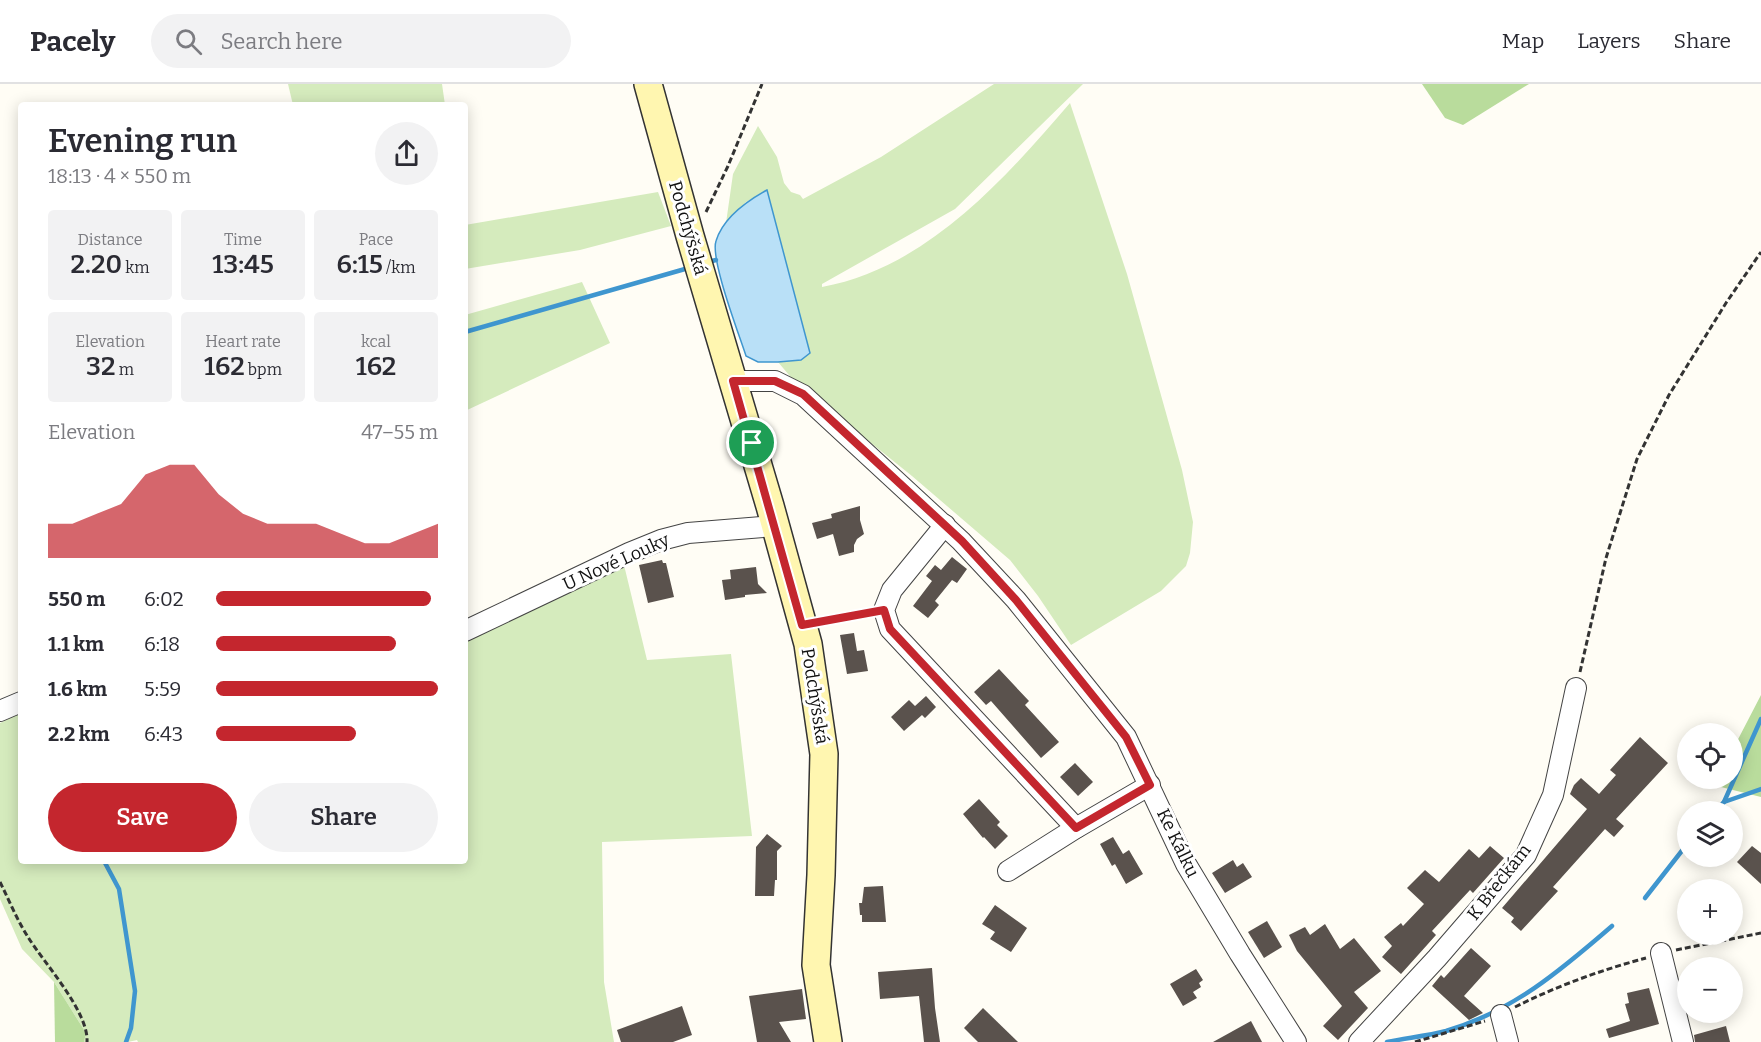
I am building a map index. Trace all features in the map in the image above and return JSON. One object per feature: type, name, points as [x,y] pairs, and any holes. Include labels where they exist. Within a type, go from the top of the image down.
[{"type":"street","name":"Podchýšská","points":[[648,84],[808,644],[824,754],[816,965],[828,1042]]},
{"type":"street","name":"Ke Kálku","points":[[733,381],[775,381],[803,394],[945,525],[1016,600],[1126,737],[1186,864],[1296,1042]]},
{"type":"street","name":"U Nové Louky","points":[[468,630],[661,540],[688,533],[775,525]]},
{"type":"street","points":[[945,525],[892,590],[884,610],[890,629],[1076,828]]},
{"type":"street","name":"K Břečkám","points":[[1359,1042],[1437,958],[1526,855],[1553,795],[1576,688]]},
{"type":"street","points":[[0,711],[18,703]]},
{"type":"street","points":[[1008,871],[1150,785]]},
{"type":"street","points":[[1661,953],[1683,1042]]},
{"type":"street","points":[[1501,1015],[1508,1042]]},
{"type":"path","points":[[690,236],[709,208],[762,84]]},
{"type":"path","points":[[1576,688],[1606,558],[1637,459],[1669,395],[1726,303],[1761,252]]},
{"type":"path","points":[[802,625],[884,610]]},
{"type":"path","points":[[0,882],[26,934],[78,1008],[88,1035],[87,1042]]},
{"type":"path","points":[[1415,1042],[1501,1015],[1542,994],[1618,965],[1661,953],[1761,933]]},
{"type":"green space","points":[[288,84],[442,84],[445,102],[292,102]]},
{"type":"green space","points":[[994,84],[1083,84],[955,209],[822,284],[822,287],[860,277],[895,261],[929,241],[990,190],[1070,103],[1127,274],[1182,470],[1193,522],[1190,553],[1186,566],[1161,591],[1071,645],[1010,560],[912,476],[794,381],[778,362],[801,360],[810,353],[767,190],[746,202],[726,223],[733,174],[758,126],[777,157],[784,183],[791,192],[800,195],[803,199],[881,157]]},
{"type":"green space","points":[[1422,84],[1529,84],[1463,125],[1445,118]]},
{"type":"green space","points":[[658,192],[671,226],[580,250],[468,269],[468,224]]},
{"type":"green space","points":[[582,282],[610,343],[468,410],[468,314]]},
{"type":"green space","points":[[624,565],[647,660],[731,654],[752,836],[602,842],[604,982],[614,1042],[138,1042],[137,1040],[84,1042],[86,1033],[54,982],[22,949],[0,899],[0,723],[18,714],[18,864],[468,864],[468,639]]},
{"type":"green space","points":[[1761,695],[1761,797],[1729,789],[1743,789],[1743,730]]},
{"type":"green space","points":[[54,982],[86,1033],[84,1042],[55,1042]]},
{"type":"water","points":[[767,190],[810,353],[801,360],[758,362],[746,356],[717,263],[716,241],[724,225],[744,205]]},
{"type":"building","points":[[860,506],[860,520],[864,534],[857,539],[854,552],[839,556],[833,534],[817,539],[812,523],[832,518],[831,514]]},
{"type":"building","points":[[952,557],[967,569],[957,583],[952,580],[935,601],[939,605],[928,618],[913,606],[932,581],[926,576],[935,565],[941,570]]},
{"type":"building","points":[[662,560],[666,563],[674,597],[648,603],[639,565]]},
{"type":"building","points":[[756,567],[758,584],[767,593],[725,600],[722,580],[731,579],[730,570]]},
{"type":"building","points":[[854,633],[857,651],[864,650],[868,671],[847,674],[840,635]]},
{"type":"building","points":[[999,669],[1029,701],[1025,705],[1059,742],[1041,758],[991,701],[986,705],[974,692]]},
{"type":"building","points":[[926,696],[936,707],[925,718],[922,715],[904,731],[891,717],[909,700],[915,706]]},
{"type":"building","points":[[1640,737],[1668,763],[1616,819],[1624,826],[1614,837],[1605,829],[1553,887],[1558,891],[1521,931],[1511,922],[1514,918],[1502,908],[1587,809],[1570,794],[1574,785],[1581,778],[1599,794],[1616,775],[1610,770]]},
{"type":"building","points":[[1075,763],[1093,782],[1078,796],[1060,777]]},
{"type":"building","points":[[979,799],[1000,822],[997,825],[1008,836],[995,849],[963,814]]},
{"type":"building","points":[[767,834],[782,846],[777,851],[777,880],[775,880],[774,896],[755,896],[756,847]]},
{"type":"building","points":[[1113,837],[1123,854],[1129,850],[1143,874],[1126,884],[1115,864],[1112,866],[1100,844]]},
{"type":"building","points":[[1490,846],[1504,858],[1473,893],[1470,890],[1432,931],[1436,935],[1401,974],[1382,957],[1392,946],[1384,937],[1401,923],[1403,926],[1424,904],[1407,888],[1425,870],[1439,882],[1469,849],[1479,858]]},
{"type":"building","points":[[1752,846],[1761,853],[1761,884],[1742,867],[1743,856]]},
{"type":"building","points":[[1233,860],[1237,867],[1243,863],[1252,877],[1225,893],[1212,873]]},
{"type":"building","points":[[883,886],[886,922],[862,922],[859,903],[862,903],[864,887]]},
{"type":"building","points":[[995,905],[1027,928],[1011,952],[990,939],[995,932],[982,924]]},
{"type":"building","points":[[1267,921],[1282,947],[1264,958],[1248,932]]},
{"type":"building","points":[[1325,924],[1340,949],[1354,938],[1381,971],[1354,992],[1368,1008],[1338,1040],[1323,1026],[1342,1006],[1297,951],[1289,935],[1305,927],[1310,935]]},
{"type":"building","points":[[1471,948],[1491,966],[1464,996],[1483,1013],[1469,1020],[1432,986],[1441,975],[1444,978]]},
{"type":"building","points":[[932,968],[940,1042],[924,1042],[919,996],[880,999],[878,972]]},
{"type":"building","points":[[1196,969],[1203,980],[1199,983],[1201,987],[1193,992],[1197,998],[1183,1006],[1170,984]]},
{"type":"building","points":[[1649,988],[1659,1024],[1609,1038],[1606,1029],[1630,1021],[1625,1004],[1629,1003],[1627,993]]},
{"type":"building","points":[[802,989],[806,1019],[779,1022],[791,1042],[757,1042],[749,996]]},
{"type":"building","points":[[682,1006],[692,1035],[673,1042],[621,1042],[617,1030]]},
{"type":"building","points":[[983,1008],[1018,1042],[978,1042],[964,1028]]},
{"type":"building","points":[[1251,1021],[1262,1042],[1213,1042]]},
{"type":"building","points":[[1726,1026],[1730,1042],[1695,1042],[1694,1035]]},
{"type":"waterway","points":[[712,261],[716,260]]},
{"type":"waterway","points":[[468,331],[685,269]]},
{"type":"waterway","points":[[1724,801],[1761,719]]},
{"type":"waterway","points":[[1727,801],[1761,789]]},
{"type":"waterway","points":[[1645,898],[1677,857]]},
{"type":"waterway","points":[[106,864],[119,889],[135,991],[131,1028],[126,1042]]},
{"type":"waterway","points":[[1387,1042],[1446,1031],[1493,1012],[1535,988],[1574,959],[1612,926]]},
{"type":"route","points":[[733,381],[775,381],[803,394],[962,541],[1016,600],[1126,737],[1150,785],[1076,828],[890,629],[884,610],[802,625],[752,443],[733,381]]}]
